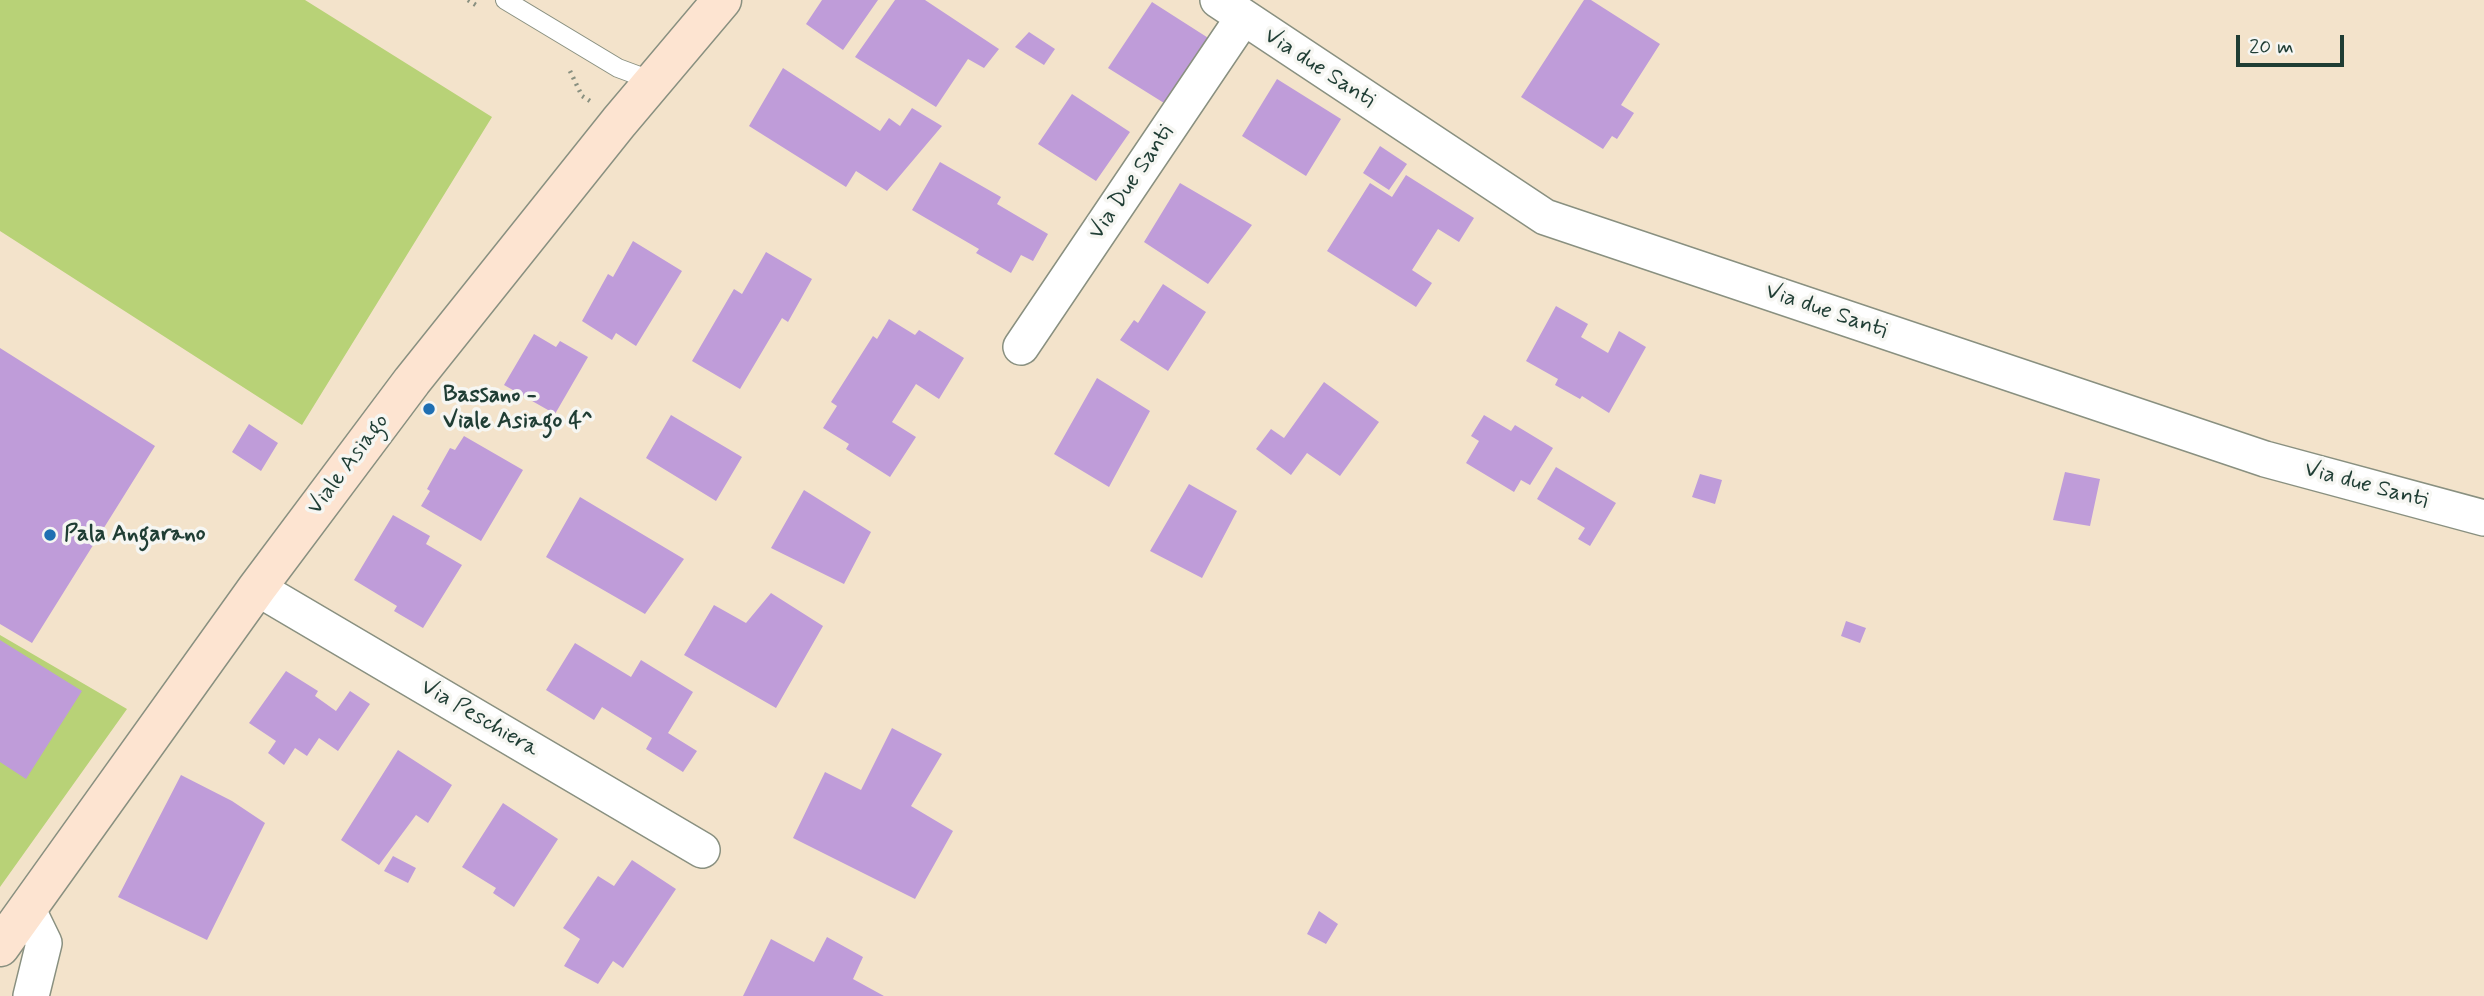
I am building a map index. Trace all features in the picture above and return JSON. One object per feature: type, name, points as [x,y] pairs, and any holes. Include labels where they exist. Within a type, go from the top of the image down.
[{"type":"main road","name":"Viale Asiago","points":[[0,947],[257,588],[412,381],[653,81],[722,0]]},
{"type":"street","name":"Via Due Santi","points":[[1021,347],[1231,9]]},
{"type":"street","name":"Via due Santi","points":[[1231,9],[1545,217],[2265,459],[2484,518]]},
{"type":"street","name":"Via Peschiera","points":[[257,588],[702,850]]},
{"type":"street","points":[[27,908],[44,943],[31,996]]},
{"type":"lane","points":[[505,0],[618,68],[653,81]]},
{"type":"green space","points":[[0,0],[305,0],[492,117],[302,425],[0,231]]},
{"type":"green space","points":[[0,635],[127,709],[0,887]]},
{"type":"building","points":[[822,0],[878,0],[843,50],[806,24]]},
{"type":"building","points":[[895,0],[925,0],[999,49],[984,68],[968,59],[936,107],[855,57]]},
{"type":"building","points":[[1584,0],[1591,0],[1660,44],[1621,105],[1634,113],[1617,139],[1612,136],[1603,149],[1521,97]]},
{"type":"building","points":[[1152,2],[1213,41],[1172,108],[1108,68]]},
{"type":"building","points":[[1029,32],[1055,49],[1044,65],[1015,47]]},
{"type":"building","points":[[783,68],[880,131],[889,118],[900,126],[912,108],[942,126],[887,191],[856,171],[846,187],[749,126]]},
{"type":"building","points":[[1277,79],[1341,119],[1306,176],[1242,136]]},
{"type":"building","points":[[1072,94],[1130,132],[1096,181],[1038,144]]},
{"type":"building","points":[[1380,146],[1407,164],[1389,190],[1363,173]]},
{"type":"building","points":[[940,162],[1001,197],[997,204],[1048,234],[1033,261],[1021,255],[1011,273],[976,253],[979,249],[912,210]]},
{"type":"building","points":[[1406,175],[1474,218],[1459,242],[1438,229],[1412,270],[1432,283],[1416,307],[1327,251],[1370,183],[1392,197]]},
{"type":"building","points":[[1180,183],[1252,225],[1208,284],[1144,242]]},
{"type":"building","points":[[633,241],[682,271],[636,346],[616,333],[612,340],[582,321],[608,274],[613,277]]},
{"type":"building","points":[[766,252],[812,279],[788,322],[782,318],[740,389],[692,361],[734,289],[742,294]]},
{"type":"building","points":[[1163,284],[1206,312],[1168,371],[1120,340],[1134,320],[1138,323]]},
{"type":"building","points":[[1556,306],[1588,324],[1581,337],[1608,353],[1619,331],[1646,347],[1609,413],[1582,396],[1580,399],[1555,385],[1558,379],[1526,361]]},
{"type":"building","points":[[889,319],[915,335],[919,330],[964,358],[939,399],[916,384],[892,422],[916,437],[890,477],[846,449],[849,444],[823,428],[837,406],[831,402],[873,336],[877,339]]},
{"type":"building","points":[[534,334],[556,347],[560,341],[588,357],[555,414],[504,385]]},
{"type":"building","name":"Pala Angarano","points":[[0,348],[155,446],[32,643],[0,624]]},
{"type":"building","points":[[1097,378],[1150,411],[1109,487],[1054,454]]},
{"type":"building","points":[[1324,382],[1379,422],[1340,476],[1307,453],[1291,475],[1256,449],[1271,429],[1284,438]]},
{"type":"building","points":[[671,415],[742,457],[716,501],[646,458]]},
{"type":"building","points":[[1484,415],[1511,431],[1515,425],[1553,448],[1530,485],[1521,480],[1514,492],[1466,463],[1479,441],[1471,436]]},
{"type":"building","points":[[249,424],[278,443],[261,471],[232,452]]},
{"type":"building","points":[[464,436],[523,470],[481,541],[421,506],[430,491],[427,489],[450,448],[455,450]]},
{"type":"building","points":[[1556,467],[1616,503],[1590,546],[1578,539],[1585,528],[1537,499]]},
{"type":"building","points":[[2065,472],[2100,479],[2090,526],[2053,520]]},
{"type":"building","points":[[1700,474],[1722,480],[1715,504],[1692,497]]},
{"type":"building","points":[[1189,484],[1237,511],[1202,578],[1150,551]]},
{"type":"building","points":[[804,490],[871,532],[844,584],[771,548]]},
{"type":"building","points":[[580,497],[684,559],[645,614],[546,557]]},
{"type":"building","points":[[393,515],[430,536],[426,544],[462,565],[423,628],[394,611],[397,606],[354,580]]},
{"type":"building","points":[[771,593],[823,626],[776,708],[684,655],[714,605],[746,623]]},
{"type":"building","points":[[1846,621],[1866,628],[1860,643],[1841,636]]},
{"type":"building","points":[[0,640],[82,691],[26,779],[0,762]]},
{"type":"building","points":[[575,643],[631,677],[641,660],[693,692],[668,733],[697,751],[683,772],[646,749],[652,738],[602,707],[594,720],[546,690]]},
{"type":"building","points":[[286,671],[318,691],[315,696],[336,711],[350,691],[370,704],[338,751],[319,738],[307,756],[295,748],[284,765],[268,753],[276,741],[249,723]]},
{"type":"building","points":[[892,728],[942,754],[911,806],[953,831],[915,899],[793,838],[825,772],[861,790]]},
{"type":"building","points":[[398,750],[452,785],[428,823],[416,815],[379,865],[341,840]]},
{"type":"building","points":[[181,775],[232,801],[265,823],[207,940],[118,897]]},
{"type":"building","points":[[503,803],[558,839],[514,907],[493,893],[496,888],[462,867]]},
{"type":"building","points":[[393,856],[416,868],[408,883],[384,871]]},
{"type":"building","points":[[632,860],[676,889],[623,968],[613,961],[598,984],[564,966],[580,939],[563,928],[598,876],[614,886]]},
{"type":"building","points":[[1319,911],[1338,924],[1326,944],[1307,934]]},
{"type":"building","points":[[827,937],[863,957],[853,979],[884,996],[743,996],[771,939],[814,962]]},
{"type":"place","name":"Bassano - Viale Asiago 4^","points":[[429,409]]},
{"type":"place","name":"Pala Angarano","points":[[50,535]]}]
